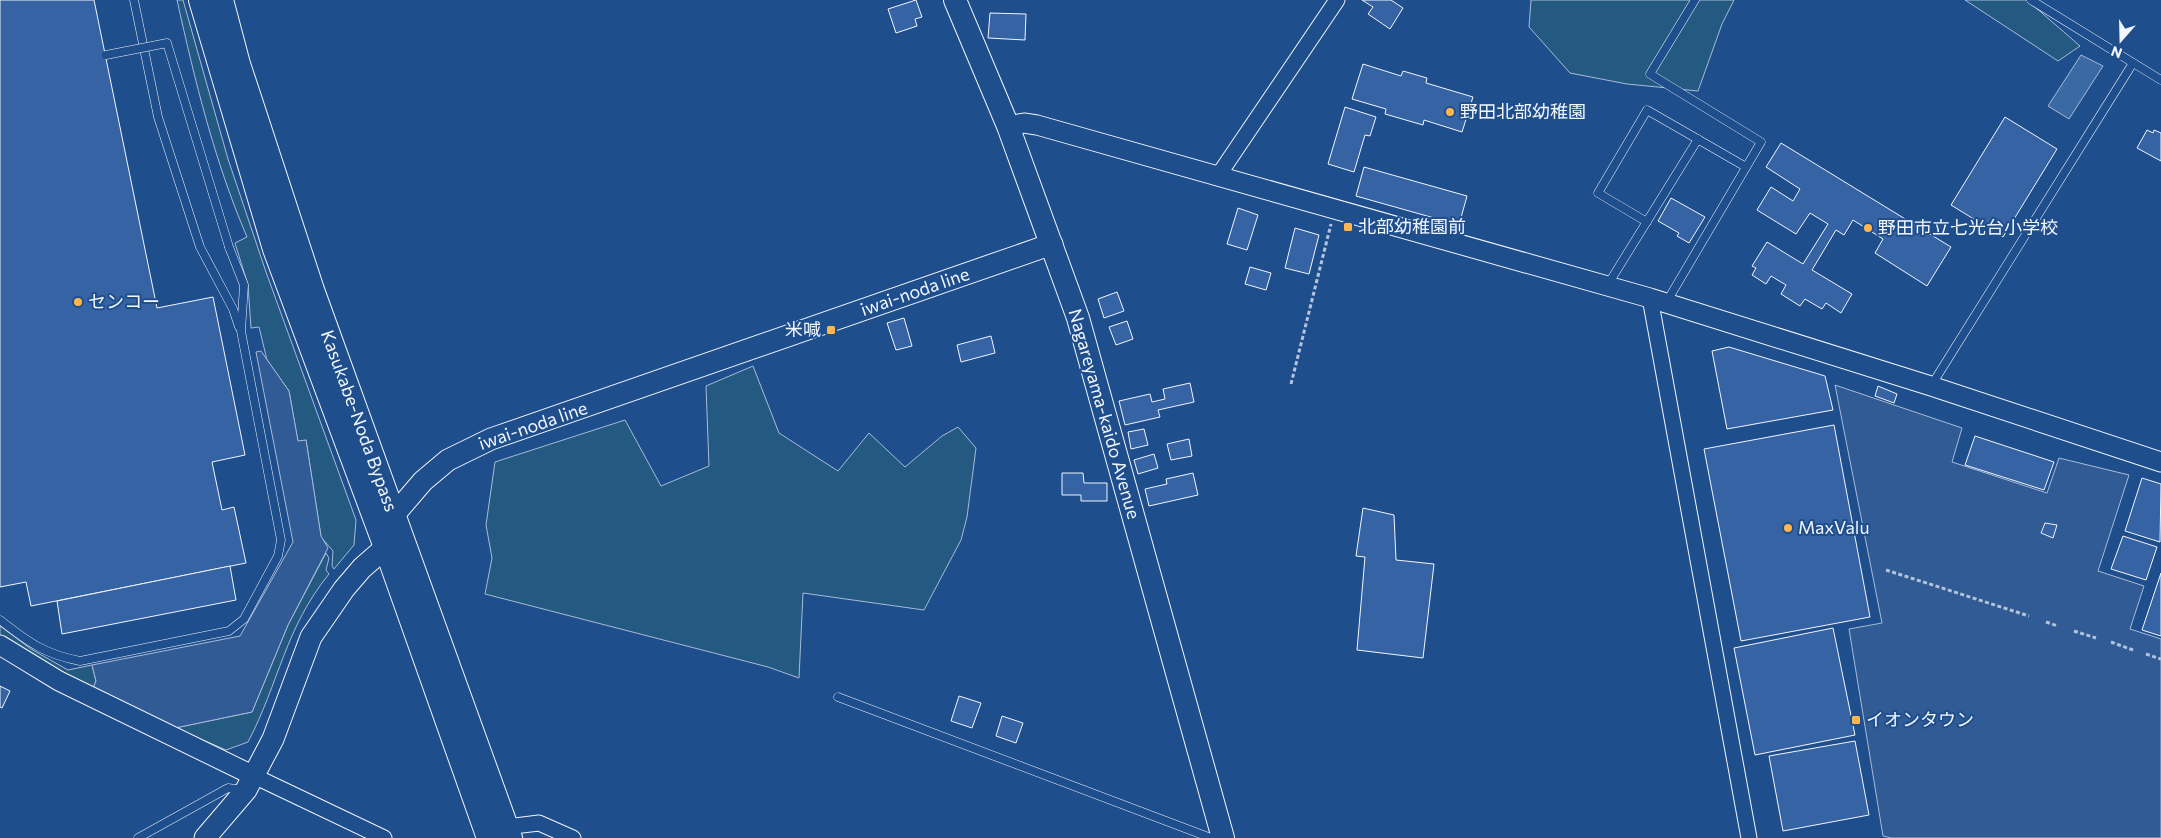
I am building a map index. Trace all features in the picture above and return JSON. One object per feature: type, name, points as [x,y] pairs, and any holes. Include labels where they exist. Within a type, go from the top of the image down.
[{"type":"highway","name":"Kasukabe-Noda Bypass","points":[[201,0],[275,249],[386,547],[502,834]]},
{"type":"highway","name":"Kasukabe-Noda Bypass","points":[[221,0],[238,64],[312,290],[393,516],[502,834]]},
{"type":"main road","name":"Nagareyama-kaido Avenue","points":[[955,0],[1008,126],[1078,318],[1223,838]]},
{"type":"main road","name":"iwai-noda line","points":[[386,547],[393,516],[423,482],[448,460],[491,439],[1052,244]]},
{"type":"main road","points":[[205,838],[250,783],[273,739],[311,637],[327,611],[362,568],[386,547]]},
{"type":"street","points":[[1218,176],[1337,0]]},
{"type":"street","points":[[1008,126],[1024,123],[1037,125],[1607,286],[1931,386],[2161,462]]},
{"type":"street","points":[[1658,301],[1749,838]]},
{"type":"street","points":[[0,645],[59,681],[250,783],[384,838]]},
{"type":"street","points":[[502,834],[539,823],[573,838]]},
{"type":"lane","points":[[0,620],[26,641],[55,656],[80,661],[229,631],[244,619],[278,556],[282,540],[241,331],[233,309],[200,247],[161,126],[134,0]]},
{"type":"lane","points":[[1658,301],[1761,142],[1650,74],[1695,0]]},
{"type":"lane","points":[[2031,0],[2161,80]]},
{"type":"lane","points":[[106,55],[166,43],[229,247],[244,285],[241,331]]},
{"type":"lane","points":[[1931,386],[2133,63]]},
{"type":"lane","points":[[1647,222],[1598,193],[1647,110],[1746,167]]},
{"type":"lane","points":[[1607,286],[1698,139]]},
{"type":"lane","points":[[838,697],[1212,838]]},
{"type":"lane","points":[[138,838],[228,788],[250,783]]},
{"type":"path","points":[[1291,384],[1335,209]]},
{"type":"path","points":[[1886,570],[2029,616]]},
{"type":"path","points":[[2046,622],[2058,626]]},
{"type":"path","points":[[2074,630],[2096,638]]},
{"type":"path","points":[[2111,642],[2133,650]]},
{"type":"path","points":[[2146,654],[2161,659]]},
{"type":"shaded area","points":[[177,0],[183,0],[228,159],[266,272],[356,520],[354,545],[334,569],[332,566],[333,551],[321,537],[306,440],[298,442],[289,391],[267,360],[259,327],[251,328],[248,285],[235,243],[247,237],[215,150],[198,90]]},
{"type":"shaded area","points":[[1531,0],[1734,0],[1722,24],[1698,91],[1627,84],[1570,73],[1529,27]]},
{"type":"shaded area","points":[[1965,0],[2027,0],[2080,46],[2058,61]]},
{"type":"shaded area","points":[[2081,55],[2103,66],[2069,119],[2048,106]]},
{"type":"shaded area","points":[[261,351],[289,391],[298,441],[306,440],[321,536],[328,548],[288,625],[252,712],[175,728],[93,688],[96,681],[92,665],[240,636],[293,542],[256,352]]},
{"type":"shaded area","points":[[753,366],[779,433],[838,471],[869,433],[905,467],[942,436],[958,427],[976,448],[967,517],[961,540],[924,610],[803,593],[799,678],[768,667],[485,594],[492,558],[486,525],[495,462],[625,420],[661,486],[709,466],[706,386]]},
{"type":"shaded area","points":[[1835,385],[1962,428],[1952,462],[2047,493],[2059,458],[2129,475],[2098,571],[2144,586],[2130,629],[2161,639],[2161,838],[1891,838],[1883,836],[1849,629],[1882,623]]},
{"type":"shaded area","points":[[326,553],[329,558],[326,570],[329,574],[314,594],[292,635],[259,720],[248,742],[226,750],[175,728],[252,712],[288,625]]},
{"type":"shaded area","points":[[0,626],[31,649],[68,670],[92,665],[96,681],[93,688],[23,651],[0,635]]},
{"type":"building","name":"センコー","points":[[0,0],[94,0],[157,308],[213,297],[245,455],[212,462],[222,510],[234,507],[246,563],[31,606],[26,582],[0,587]]},
{"type":"building","points":[[916,0],[922,17],[915,19],[917,26],[896,33],[888,9]]},
{"type":"building","points":[[1362,0],[1391,0],[1403,8],[1390,29],[1368,14],[1373,7]]},
{"type":"building","points":[[990,13],[1026,14],[1025,40],[988,38]]},
{"type":"building","points":[[1363,64],[1401,76],[1403,71],[1427,78],[1426,83],[1473,97],[1462,132],[1424,120],[1423,125],[1385,114],[1386,109],[1352,99]]},
{"type":"building","points":[[1345,107],[1376,117],[1370,136],[1365,135],[1354,172],[1328,164]]},
{"type":"building","points":[[2005,117],[2057,149],[2003,237],[1951,205]]},
{"type":"building","points":[[2147,130],[2153,133],[2154,130],[2161,133],[2161,161],[2137,148]]},
{"type":"building","points":[[1781,143],[1951,247],[1927,286],[1875,253],[1883,239],[1853,220],[1844,235],[1836,230],[1812,270],[1852,294],[1841,313],[1826,303],[1822,309],[1805,299],[1800,306],[1781,294],[1786,285],[1771,276],[1766,284],[1752,275],[1756,268],[1752,266],[1767,242],[1803,264],[1828,224],[1810,213],[1796,234],[1757,210],[1771,187],[1793,201],[1800,189],[1766,167]]},
{"type":"building","points":[[1364,167],[1467,196],[1459,225],[1356,196]]},
{"type":"building","points":[[1671,198],[1705,217],[1689,243],[1677,236],[1679,233],[1658,221]]},
{"type":"building","points":[[1238,208],[1258,215],[1247,250],[1227,244]]},
{"type":"building","points":[[1295,228],[1319,235],[1309,274],[1285,268]]},
{"type":"building","points":[[1250,267],[1271,273],[1266,290],[1245,284]]},
{"type":"building","points":[[1117,292],[1124,311],[1104,318],[1098,299]]},
{"type":"building","points":[[904,318],[912,346],[896,350],[887,323]]},
{"type":"building","points":[[1127,321],[1133,339],[1116,345],[1109,327]]},
{"type":"building","points":[[991,336],[995,353],[961,362],[957,345]]},
{"type":"building","points":[[1729,347],[1825,376],[1833,410],[1727,429],[1712,351]]},
{"type":"building","points":[[1190,383],[1194,402],[1158,410],[1160,417],[1125,425],[1119,401],[1150,394],[1152,402],[1165,399],[1163,389]]},
{"type":"building","points":[[1878,386],[1897,394],[1894,403],[1875,396]]},
{"type":"building","points":[[1834,425],[1870,617],[1741,641],[1704,449]]},
{"type":"building","points":[[1144,429],[1148,445],[1131,449],[1128,432]]},
{"type":"building","points":[[1975,436],[2054,462],[2044,490],[1965,465]]},
{"type":"building","points":[[1189,439],[1192,456],[1171,460],[1167,444]]},
{"type":"building","points":[[1154,454],[1158,468],[1138,474],[1134,460]]},
{"type":"building","points":[[1062,473],[1083,473],[1084,483],[1107,483],[1107,501],[1081,501],[1081,495],[1062,495]]},
{"type":"building","points":[[1193,473],[1198,495],[1149,506],[1145,489],[1167,484],[1166,479]]},
{"type":"building","points":[[2142,478],[2161,484],[2160,542],[2125,531]]},
{"type":"building","points":[[1363,508],[1394,515],[1396,560],[1434,564],[1423,658],[1357,650],[1365,557],[1356,556]]},
{"type":"building","points":[[2045,523],[2057,525],[2053,538],[2041,533]]},
{"type":"building","points":[[2123,536],[2157,547],[2146,580],[2111,569]]},
{"type":"building","points":[[230,566],[236,600],[62,634],[57,601]]},
{"type":"building","points":[[2161,573],[2161,636],[2142,630]]},
{"type":"building","points":[[1833,628],[1855,735],[1755,755],[1734,648]]},
{"type":"building","points":[[0,686],[10,691],[2,708],[0,707]]},
{"type":"building","points":[[959,696],[981,703],[972,728],[951,721]]},
{"type":"building","points":[[1002,716],[1023,723],[1016,743],[996,736]]},
{"type":"building","points":[[1855,741],[1869,815],[1783,831],[1769,756]]},
{"type":"place","name":"野田北部幼稚園","points":[[1450,112]]},
{"type":"place","name":"北部幼稚園前","points":[[1348,227]]},
{"type":"place","name":"野田市立七光台小学校","points":[[1868,228]]},
{"type":"place","name":"センコー","points":[[78,302]]},
{"type":"place","name":"米喊","points":[[831,330]]},
{"type":"place","name":"MaxValu","points":[[1788,528]]},
{"type":"place","name":"イオンタウン","points":[[1856,720]]}]
